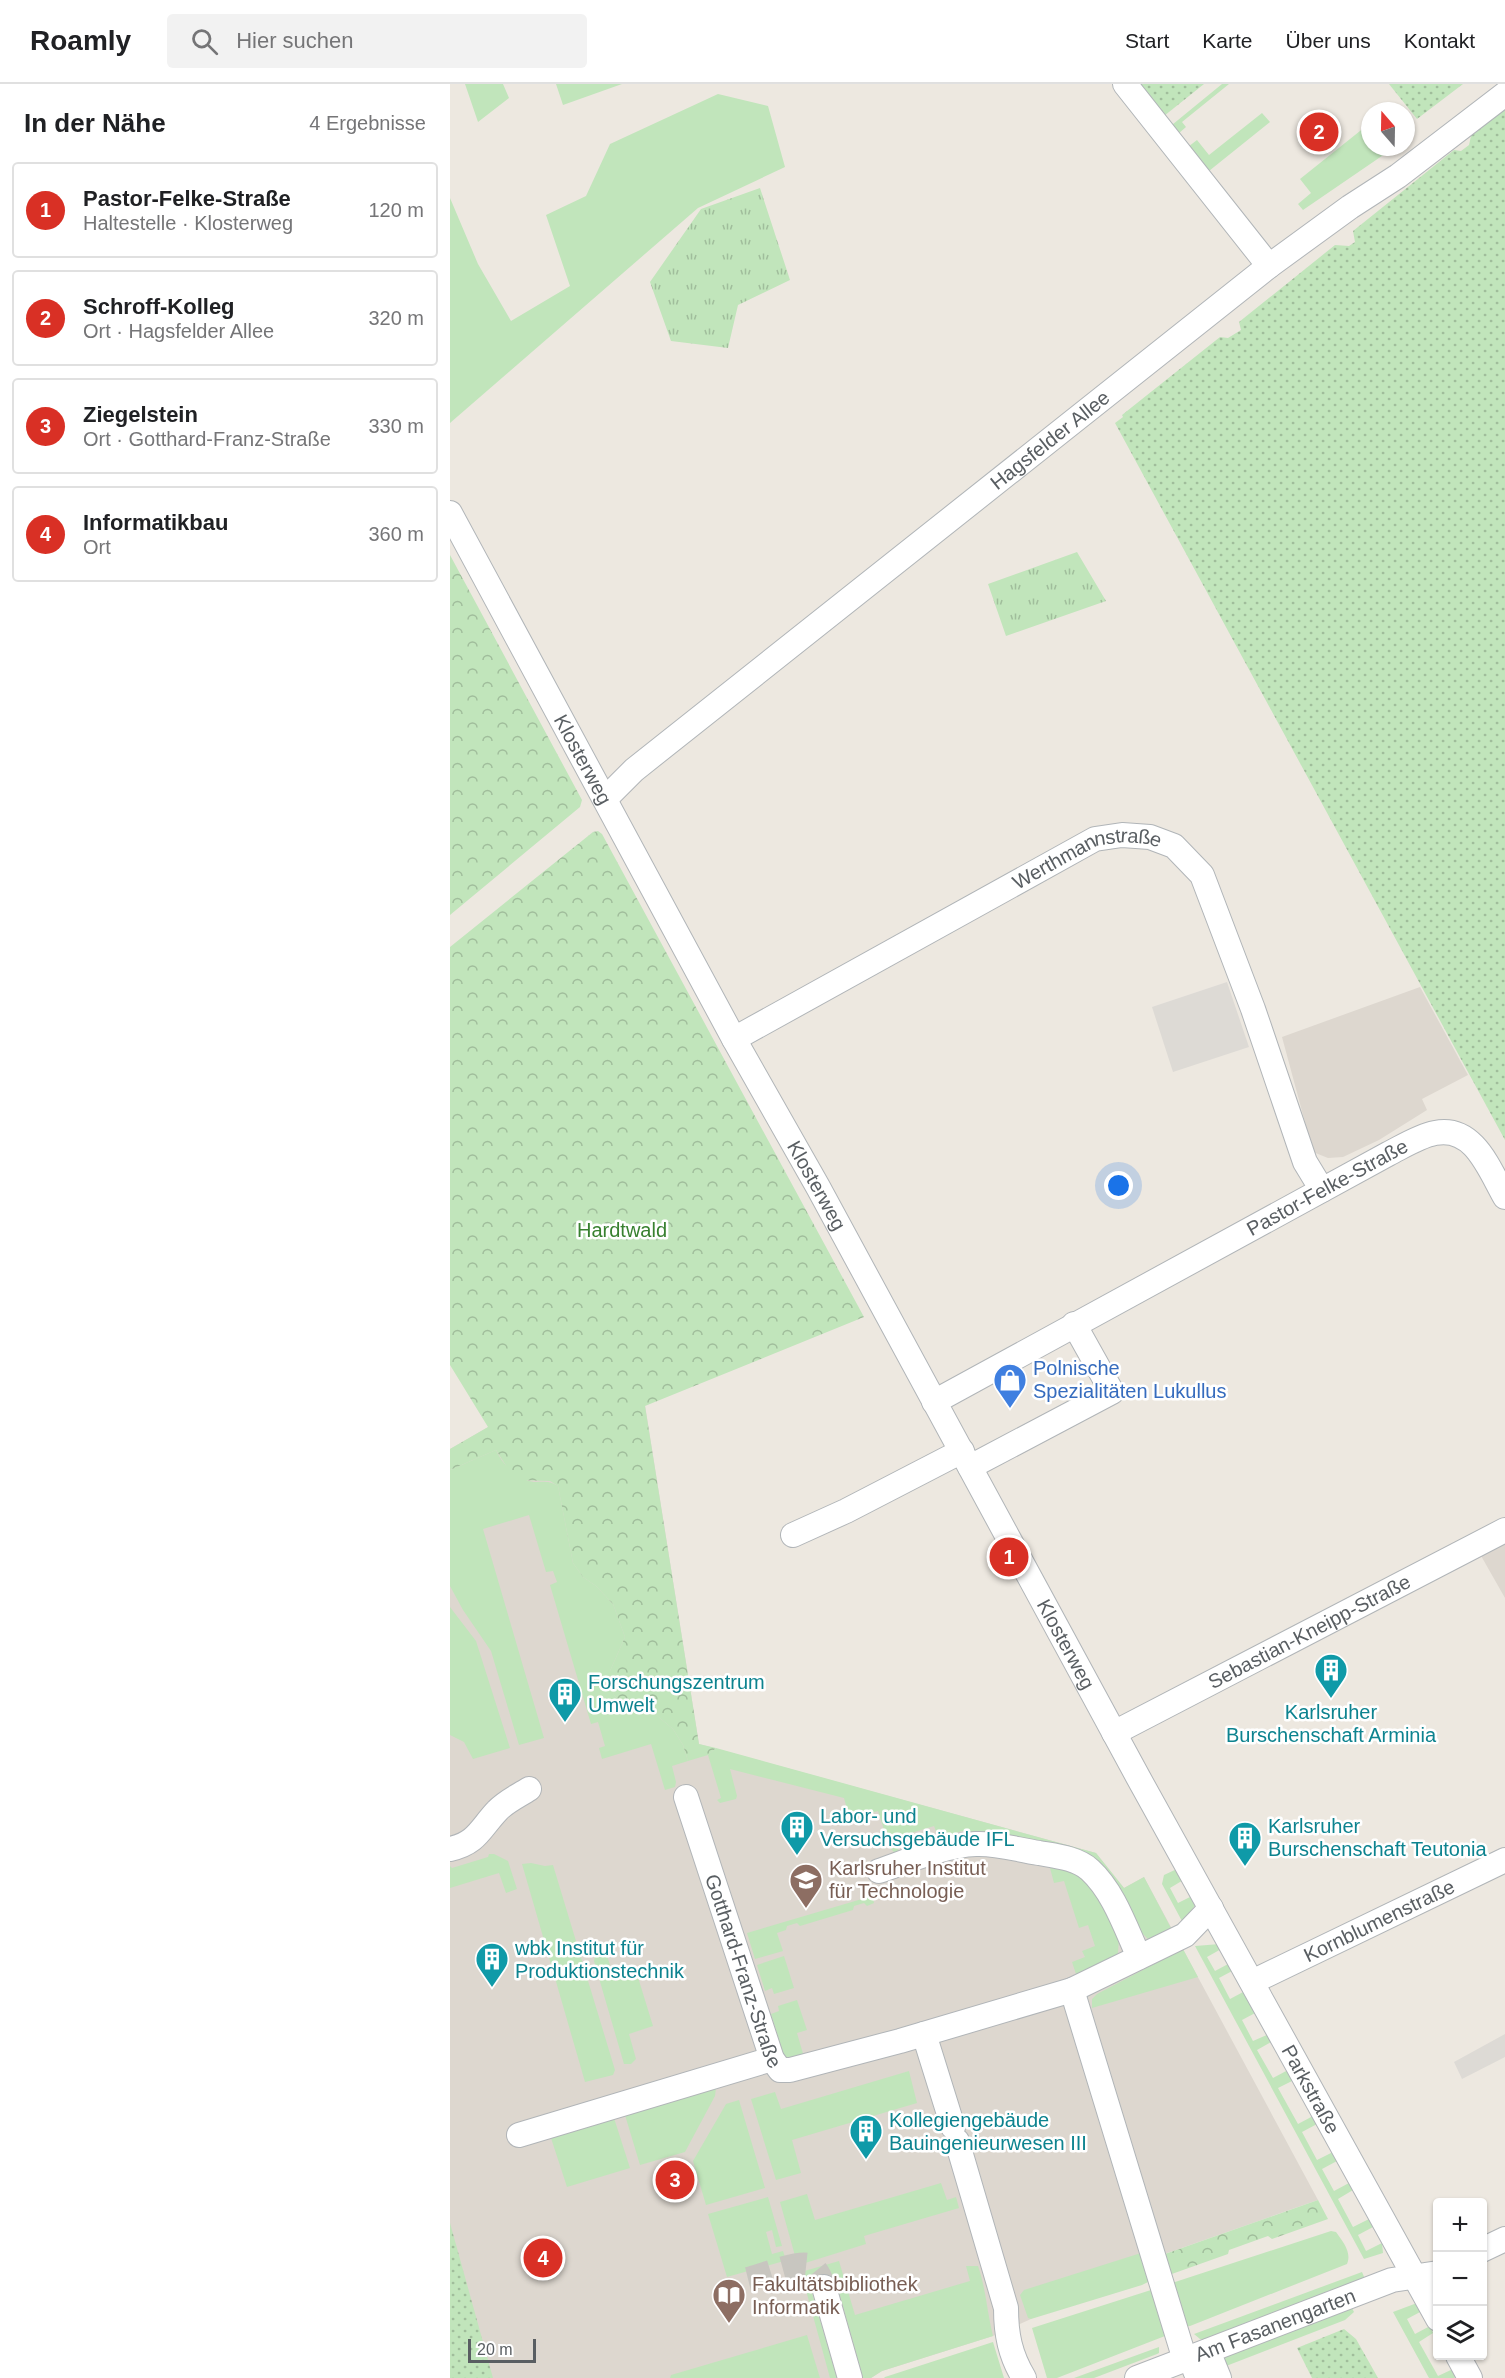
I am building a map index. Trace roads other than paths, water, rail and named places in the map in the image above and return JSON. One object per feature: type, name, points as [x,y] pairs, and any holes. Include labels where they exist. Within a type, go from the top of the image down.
[{"type":"street","points":[[1125,84],[1269,266]]},
{"type":"street","name":"Hagsfelder Allee","points":[[605,800],[634,770],[1269,266],[1350,207],[1398,176],[1505,94]]},
{"type":"street","name":"Klosterweg","points":[[450,513],[734,1039],[818,1187],[1184,1860]]},
{"type":"street","name":"Werthmannstraße","points":[[734,1039],[1095,839],[1122,835],[1150,837],[1174,846],[1202,875],[1253,1009],[1305,1162],[1322,1190]]},
{"type":"street","name":"Pastor-Felke-Straße","points":[[934,1402],[1388,1154],[1434,1133],[1454,1133],[1473,1142],[1505,1197]]},
{"type":"street","points":[[793,1535],[1112,1392],[1074,1324]]},
{"type":"street","name":"Sebastian-Kneipp-Straße","points":[[1114,1733],[1505,1530]]},
{"type":"street","points":[[450,1849],[465,1846],[478,1835],[498,1809],[529,1789]]},
{"type":"street","name":"Gotthard-Franz-Straße","points":[[686,1797],[772,2059],[780,2070],[789,2070],[924,2034],[1072,1990],[1185,1935],[1211,1908]]},
{"type":"street","points":[[879,1871],[957,1846],[976,1844],[999,1846],[1075,1861],[1088,1868],[1099,1880],[1139,1957]]},
{"type":"street","name":"Parkstraße","points":[[1184,1860],[1252,1982],[1426,2274],[1434,2306]]},
{"type":"street","name":"Kornblumenstraße","points":[[1252,1982],[1505,1860]]},
{"type":"street","name":"Gotthard-Franz-Straße","points":[[1185,1935],[1225,1934]]},
{"type":"street","points":[[1072,1990],[1195,2362],[1219,2378]]},
{"type":"street","points":[[924,2034],[1006,2308],[1006,2334],[1015,2364],[1024,2378]]},
{"type":"street","points":[[519,2135],[772,2059]]},
{"type":"street","points":[[1487,2248],[1505,2239]]},
{"type":"street","name":"Am Fasanengarten","points":[[1137,2378],[1195,2362],[1392,2280],[1426,2274]]},
{"type":"street","points":[[824,2288],[850,2378]]},
{"type":"street","points":[[1006,2308],[1020,2328],[1029,2358],[1031,2378]]},
{"type":"street","points":[[1461,2360],[1470,2378]]},
{"type":"tunnel","points":[[748,2279],[787,2267],[808,2265],[817,2271],[824,2287]]},
{"type":"place","name":"Schroff-Kolleg","points":[[1319,132]]},
{"type":"place","name":"Polnische Spezialitäten Lukullus","points":[[1010,1409]]},
{"type":"place","name":"Pastor-Felke-Straße","points":[[1009,1557]]},
{"type":"place","name":"Karlsruher Burschenschaft Arminia","points":[[1331,1699]]},
{"type":"place","name":"Forschungszentrum Umwelt","points":[[565,1723]]},
{"type":"place","name":"Labor- und Versuchsgebäude IFL","points":[[797,1856]]},
{"type":"place","name":"Karlsruher Burschenschaft Teutonia","points":[[1245,1867]]},
{"type":"place","name":"Karlsruher Institut für Technologie","points":[[806,1909]]},
{"type":"place","name":"wbk Institut für Produktionstechnik","points":[[492,1988]]},
{"type":"place","name":"Kollegiengebäude Bauingenieurwesen III","points":[[866,2160]]},
{"type":"place","name":"Ziegelstein","points":[[675,2180]]},
{"type":"place","name":"Informatikbau","points":[[543,2258]]},
{"type":"place","name":"Fakultätsbibliothek Informatik","points":[[729,2324]]},
{"type":"park label","name":"Hardtwald","points":[[622,1230]]}]
